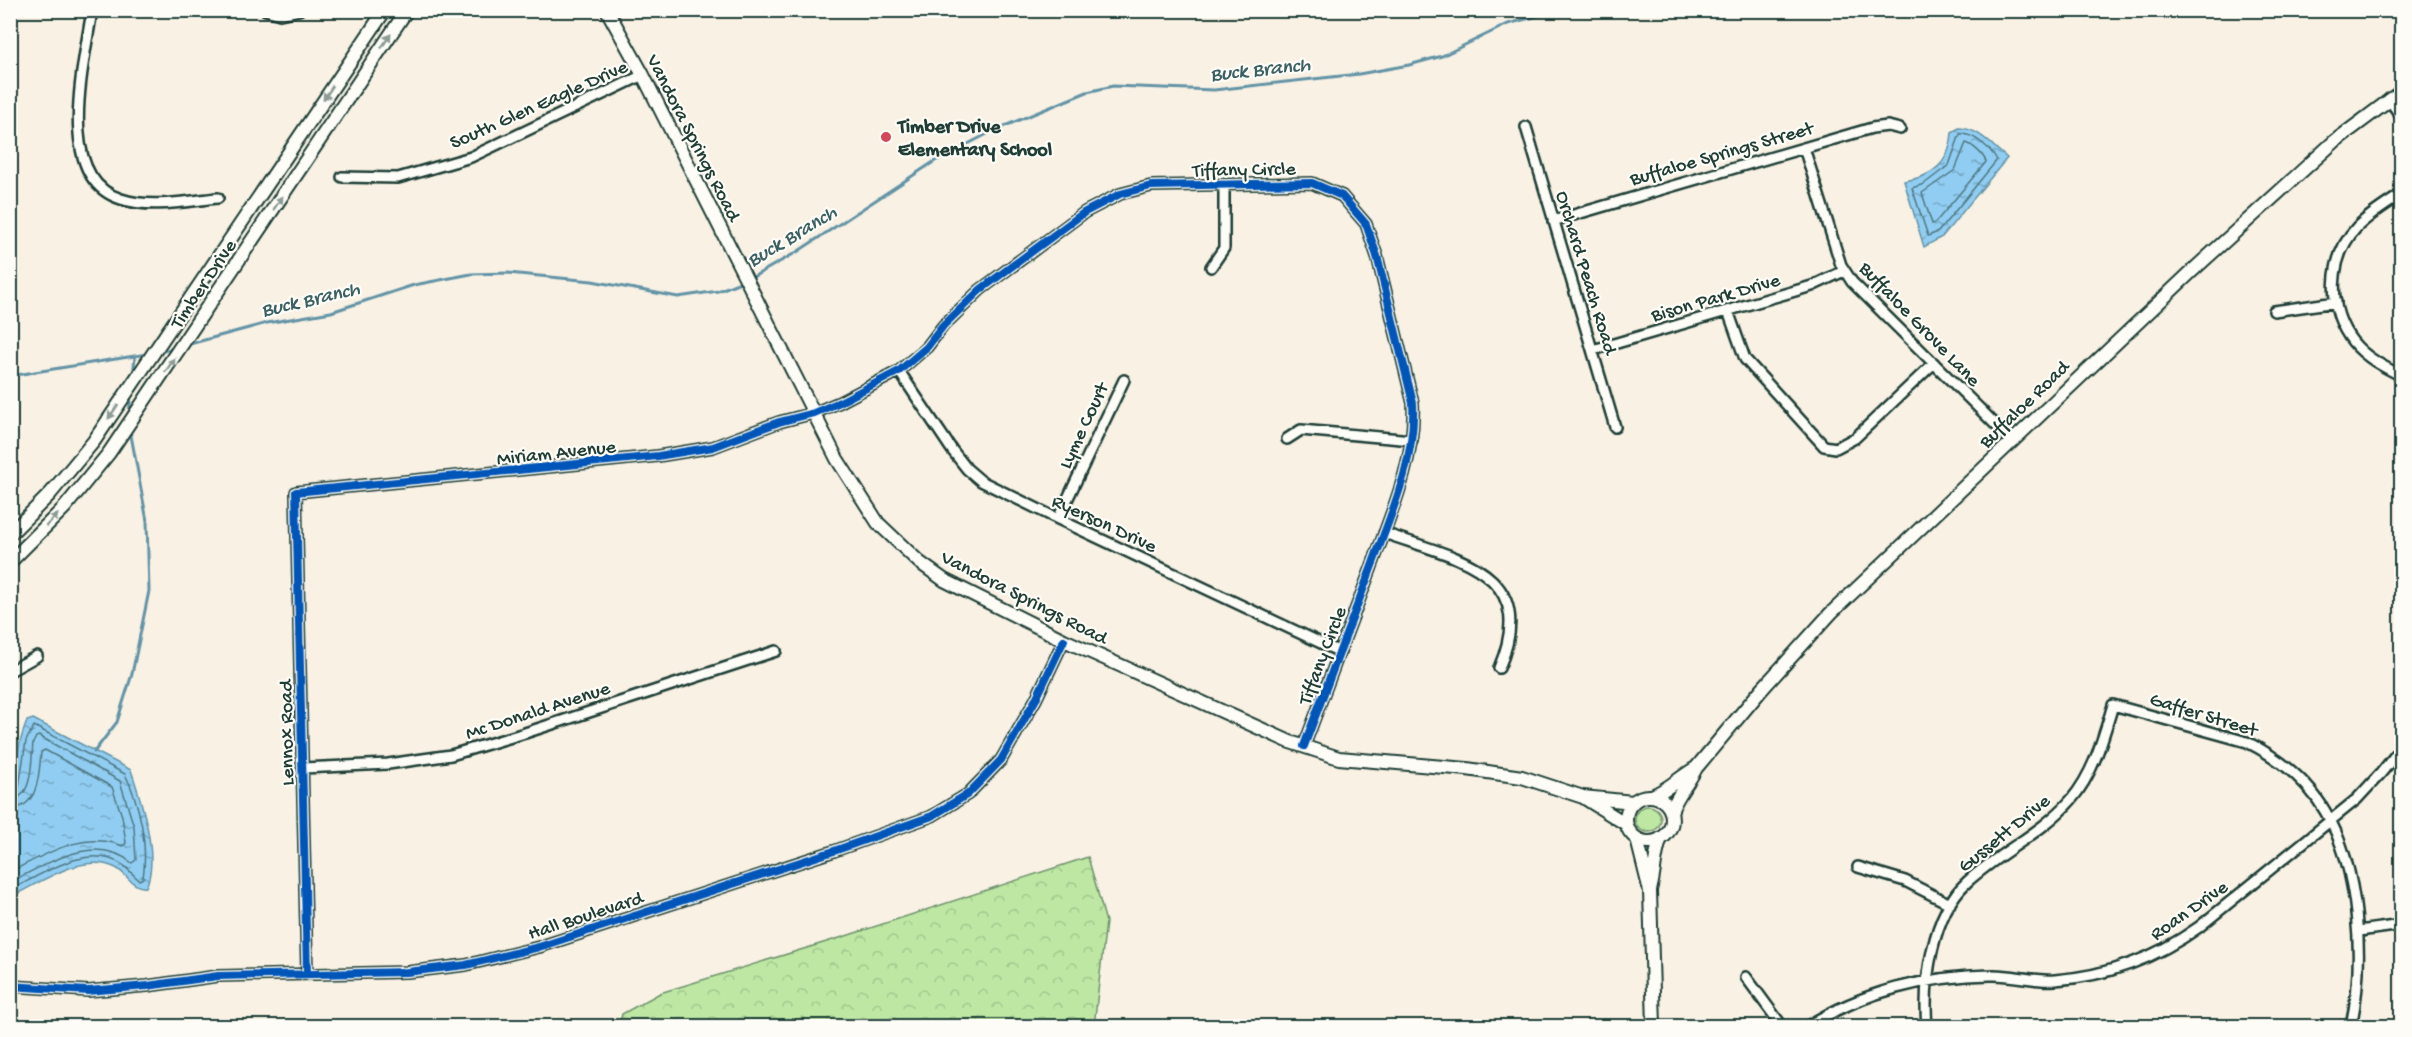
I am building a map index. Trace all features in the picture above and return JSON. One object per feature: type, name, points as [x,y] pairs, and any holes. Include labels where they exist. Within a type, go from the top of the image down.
[{"type":"street","points":[[92,10],[78,131],[86,168],[98,184],[120,199],[156,203],[218,198]]},
{"type":"street","points":[[266,10],[280,14],[299,10]]},
{"type":"street","name":"Timber Drive","points":[[10,562],[65,507],[109,453],[407,10]]},
{"type":"street","name":"Vandora Springs Road","points":[[607,10],[643,75],[837,459],[878,523],[919,562],[955,585],[1064,640],[1279,738],[1339,758],[1467,769],[1522,777],[1583,797],[1633,802]]},
{"type":"street","name":"Timber Drive","points":[[10,534],[50,494],[94,441],[383,11]]},
{"type":"street","name":"South Glen Eagle Drive","points":[[342,177],[398,178],[471,157],[643,75]]},
{"type":"street","name":"Buffaloe Road","points":[[1671,812],[1677,797],[1696,768],[1762,689],[1831,613],[2191,272],[2335,141],[2402,91]]},
{"type":"street","points":[[2389,99],[2402,118]]},
{"type":"street","name":"Buffaloe Springs Street","points":[[1553,221],[1872,128],[1888,126],[1900,129]]},
{"type":"street","name":"Orchard Peach Road","points":[[1526,127],[1615,427]]},
{"type":"street","name":"Buffaloe Grove Lane","points":[[1804,148],[1844,271],[1852,282],[2012,441]]},
{"type":"street","name":"Tiffany Circle","points":[[814,413],[840,402],[899,370],[927,347],[943,326],[980,290],[1084,212],[1120,194],[1151,186],[1312,183],[1342,196],[1366,224],[1377,256],[1413,403],[1412,440],[1401,485],[1304,746]]},
{"type":"street","points":[[1211,267],[1224,248],[1224,185]]},
{"type":"street","points":[[2402,194],[2368,218],[2350,237],[2338,262],[2334,287],[2341,321],[2354,343],[2382,366],[2402,376]]},
{"type":"street","name":"Bison Park Drive","points":[[1593,350],[1812,286],[1844,271]]},
{"type":"street","points":[[2274,311],[2336,302]]},
{"type":"street","points":[[1728,311],[1745,359],[1824,446],[1836,448],[1855,438],[1934,363]]},
{"type":"street","name":"Ryerson Drive","points":[[899,370],[952,450],[981,481],[1340,652]]},
{"type":"street","name":"Lyme Court","points":[[1058,519],[1124,380]]},
{"type":"street","name":"Miriam Avenue","points":[[296,492],[658,456],[713,447],[779,422],[814,413]]},
{"type":"street","points":[[1287,439],[1301,430],[1412,440]]},
{"type":"street","name":"Lennox Road","points":[[296,492],[307,974]]},
{"type":"street","points":[[1384,533],[1475,566],[1493,579],[1508,604],[1511,631],[1499,668]]},
{"type":"street","name":"Hall Boulevard","points":[[10,986],[88,991],[147,986],[198,978],[407,972],[495,959],[575,935],[932,816],[968,794],[1001,760],[1036,699],[1064,640]]},
{"type":"street","name":"Mc Donald Avenue","points":[[303,768],[388,764],[451,755],[776,651]]},
{"type":"street","points":[[10,671],[37,656]]},
{"type":"street","name":"Gaffer Street","points":[[2113,705],[2229,735],[2266,751],[2300,779],[2326,812],[2351,881],[2358,931],[2357,993],[2351,1026]]},
{"type":"street","name":"Gussett Drive","points":[[1927,1026],[1926,982],[1934,942],[1950,904],[1965,883],[2056,815],[2071,799],[2083,783],[2098,754],[2113,705]]},
{"type":"street","name":"Roan Drive","points":[[1808,1026],[1859,1000],[1895,988],[1947,978],[1993,975],[2053,980],[2114,970],[2145,959],[2172,946],[2199,927],[2330,822],[2382,773],[2402,747]]},
{"type":"street","name":"Buffaloe Road","points":[[1652,796],[1670,788],[1682,776],[1696,768]]},
{"type":"street","points":[[1650,891],[1661,838],[1670,827],[1671,812],[1664,801],[1652,796],[1645,796],[1633,802],[1628,808],[1626,824],[1632,835],[1649,842],[1661,838]]},
{"type":"street","name":"Vandora Springs Road","points":[[1583,797],[1626,824]]},
{"type":"street","points":[[1637,839],[1650,891],[1654,1026]]},
{"type":"street","points":[[1858,867],[1905,881],[1950,904]]},
{"type":"street","points":[[2358,931],[2402,925]]},
{"type":"street","points":[[1746,977],[1782,1026]]},
{"type":"green space","points":[[1648,806],[1657,810],[1661,819],[1657,828],[1648,832],[1639,828],[1635,819],[1639,810]]},
{"type":"green space","points":[[1088,857],[1106,922],[1094,1026],[619,1026],[622,1014],[660,993],[846,936]]},
{"type":"water","points":[[1959,128],[1979,134],[2007,158],[1942,237],[1924,247],[1904,181],[1923,176],[1938,167],[1948,152],[1952,132]]},
{"type":"water","points":[[33,719],[131,770],[148,828],[151,860],[146,887],[137,886],[116,868],[90,863],[48,877],[11,897],[12,785],[20,741],[27,721]]},
{"type":"waterway","name":"Buck Branch","points":[[751,278],[797,252],[935,161],[995,130],[1087,92],[1113,86],[1214,90],[1359,74],[1409,65],[1442,56],[1508,24],[1560,10]]},
{"type":"waterway","name":"Buck Branch","points":[[186,345],[267,323],[331,312],[414,285],[471,274],[508,273],[592,281],[678,297],[718,291],[745,280]]},
{"type":"waterway","name":"Buck Branch","points":[[160,352],[174,348]]},
{"type":"waterway","name":"Buck Branch","points":[[10,376],[147,354]]},
{"type":"waterway","points":[[133,376],[135,357]]},
{"type":"waterway","points":[[129,415],[131,394]]},
{"type":"waterway","points":[[94,752],[117,722],[132,674],[149,591],[147,521],[130,430]]},
{"type":"cycle path","points":[[307,974],[296,492],[658,456],[713,447],[779,422],[814,413],[899,371],[927,347],[943,326],[980,290],[1085,212],[1120,194],[1151,186],[1312,183],[1342,196],[1366,224],[1377,256],[1413,403],[1411,445],[1394,506],[1304,746]]},
{"type":"cycle path","points":[[10,986],[88,991],[218,976],[407,972],[466,965],[539,947],[834,851],[932,816],[968,794],[1001,760],[1036,699],[1064,640]]},
{"type":"place","name":"Timber Drive Elementary School","points":[[886,137]]}]
